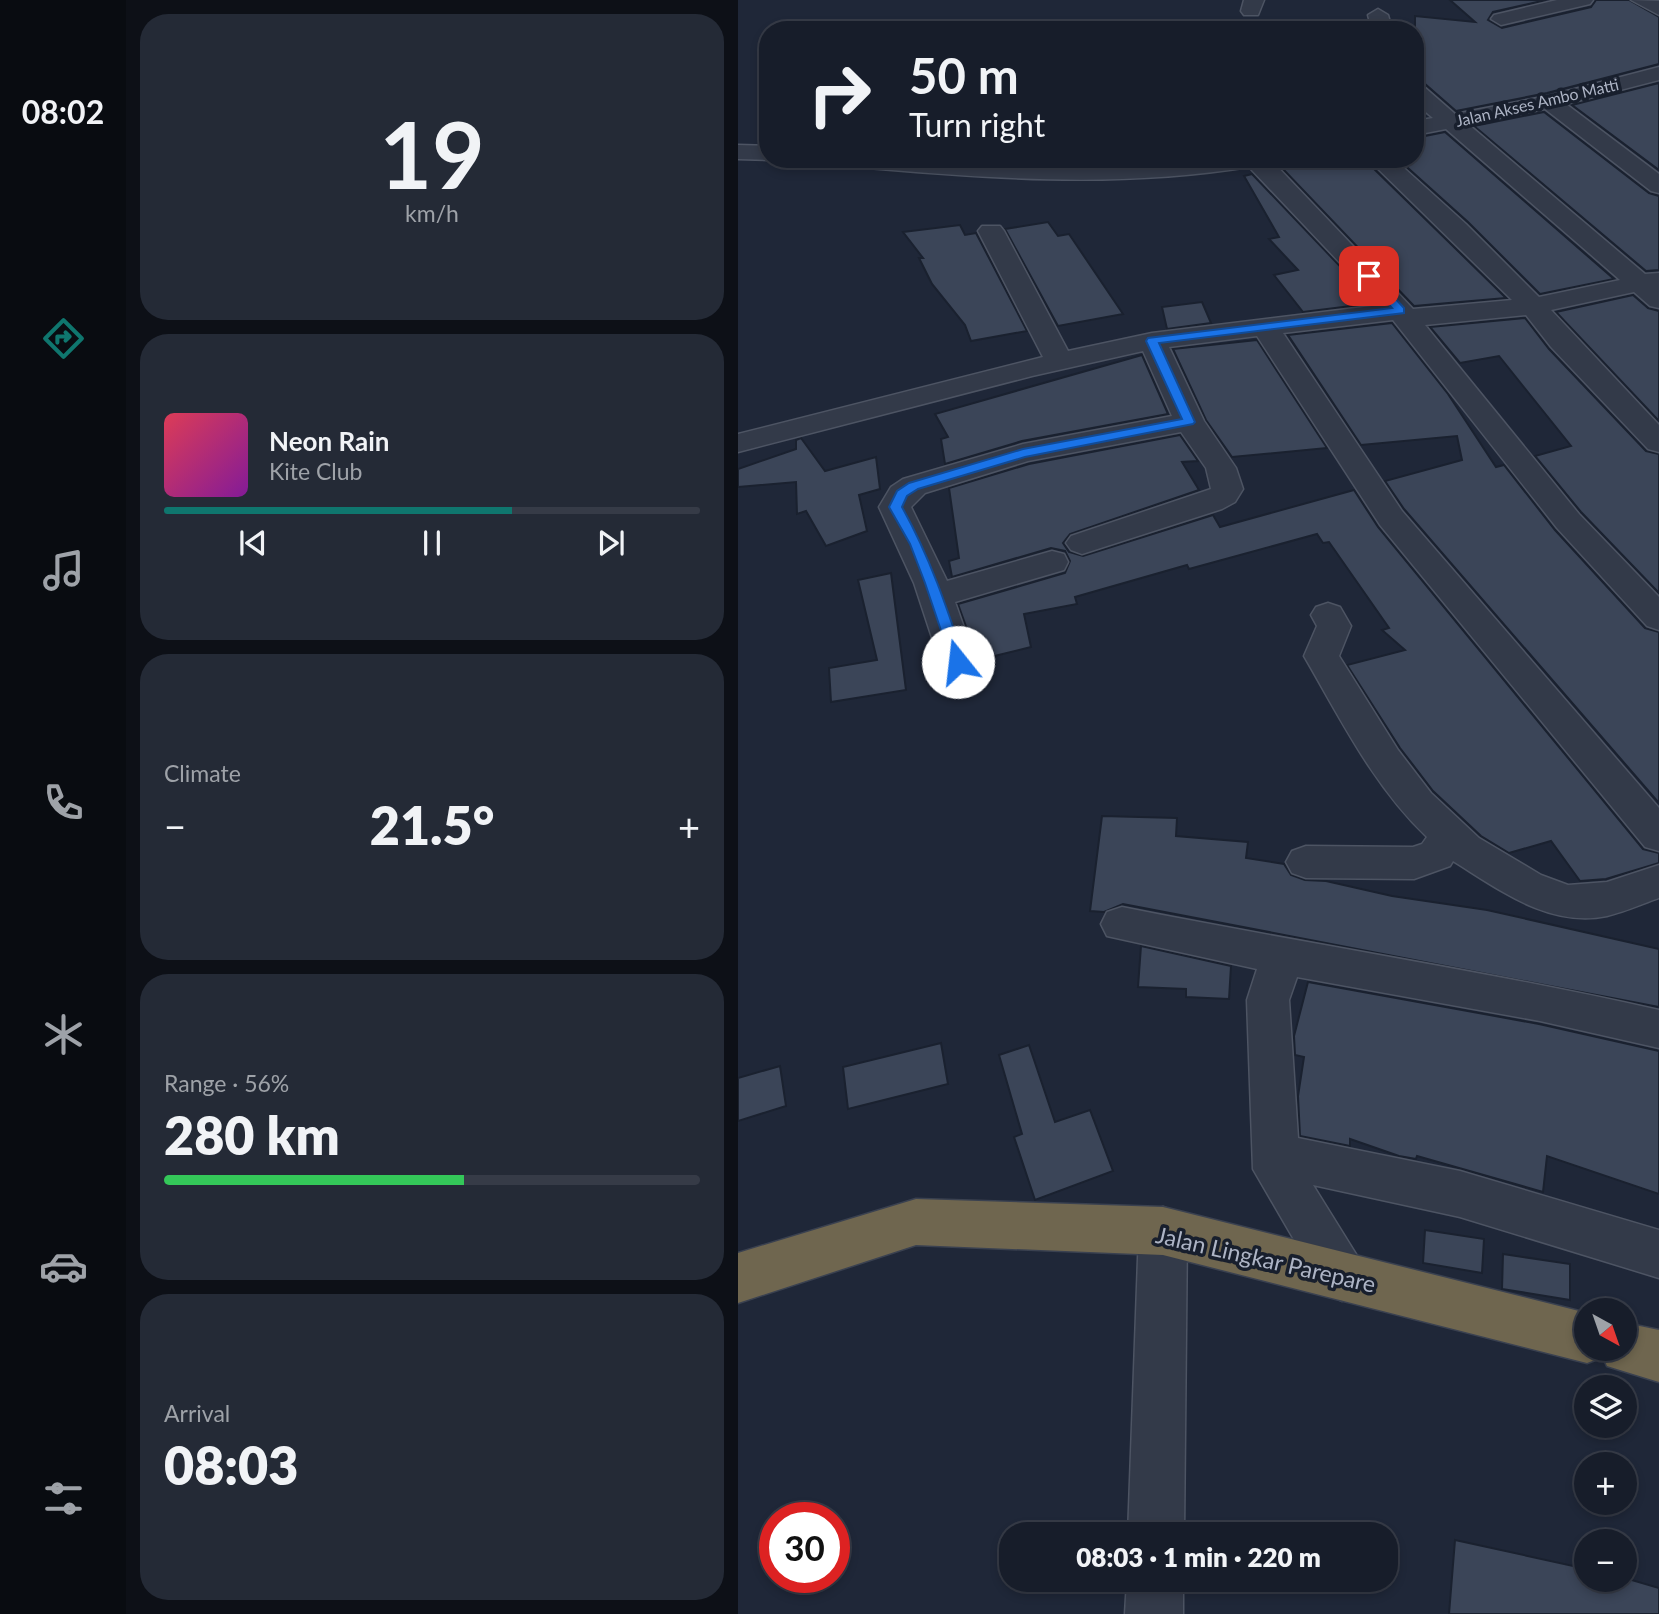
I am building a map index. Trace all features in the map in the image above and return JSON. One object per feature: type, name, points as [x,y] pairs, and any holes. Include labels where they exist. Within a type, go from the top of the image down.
[{"type":"highway","name":"Jalan Lingkar Parepare","points":[[738,1278],[916,1222],[1163,1231],[1574,1335]]},
{"type":"highway","points":[[1638,1351],[1658,1356]]},
{"type":"street","points":[[1501,19],[1583,0]]},
{"type":"street","points":[[1641,0],[1658,9]]},
{"type":"street","name":"Jalan Akses Ambo Matti","points":[[1424,126],[1654,78]]},
{"type":"street","points":[[1424,99],[1652,288]]},
{"type":"street","points":[[1549,102],[1658,186]]},
{"type":"street","points":[[738,152],[759,153]]},
{"type":"street","points":[[981,168],[1164,172],[1195,168]]},
{"type":"street","points":[[1265,168],[1405,315],[1529,475],[1658,618]]},
{"type":"street","points":[[1390,168],[1457,229],[1533,306],[1561,341],[1658,443]]},
{"type":"street","points":[[991,231],[1059,361]]},
{"type":"street","points":[[738,443],[1059,361],[1152,341],[1265,327],[1533,306],[1652,288]]},
{"type":"street","points":[[1265,327],[1391,518],[1658,836]]},
{"type":"street","points":[[1082,543],[1211,502],[1224,495],[1227,489],[1221,468],[1189,422],[1152,341]]},
{"type":"street","points":[[958,662],[916,544],[895,507],[902,494],[914,486],[1023,453],[1189,422]]},
{"type":"street","points":[[936,596],[1052,562]]},
{"type":"street","points":[[1328,615],[1334,626],[1321,656],[1385,760],[1417,804],[1465,849],[1527,887],[1567,902],[1607,899],[1658,881]]},
{"type":"street","points":[[1306,862],[1414,863],[1436,855],[1449,835]]},
{"type":"street","points":[[1122,924],[1282,957],[1540,1002],[1658,1029]]},
{"type":"street","points":[[1282,957],[1268,1000],[1276,1170],[1342,1276]]},
{"type":"street","points":[[1275,1155],[1460,1194],[1658,1254]]},
{"type":"street","points":[[1156,1522],[1163,1231]]},
{"type":"street","points":[[1154,1614],[1155,1592]]},
{"type":"building","points":[[1450,0],[1546,0],[1493,12],[1488,20],[1502,28],[1591,7],[1596,0],[1629,0],[1659,17],[1659,64],[1547,93],[1456,111],[1424,84],[1424,21],[1415,21],[1415,16],[1475,22]]},
{"type":"building","points":[[1659,83],[1659,170],[1572,105]]},
{"type":"building","points":[[1544,112],[1649,193],[1659,196],[1659,270],[1646,271],[1474,126]]},
{"type":"building","points":[[1445,132],[1614,279],[1540,294],[1468,222],[1408,168],[1424,168],[1424,136]]},
{"type":"building","points":[[1282,168],[1373,168],[1506,298],[1414,306]]},
{"type":"building","points":[[1252,174],[1375,303],[1303,312],[1274,275],[1298,270],[1269,239],[1279,237],[1244,176]]},
{"type":"building","points":[[1048,222],[1058,236],[1069,234],[1123,314],[1058,326],[1005,229]]},
{"type":"building","points":[[960,225],[965,235],[976,233],[1027,331],[971,341],[965,325],[932,284],[919,258],[923,258],[903,232]]},
{"type":"building","points":[[1633,295],[1648,308],[1659,311],[1659,421],[1556,312]]},
{"type":"building","points":[[1202,302],[1211,323],[1167,329],[1162,307]]},
{"type":"building","points":[[1525,318],[1549,349],[1646,451],[1659,454],[1659,593],[1581,512],[1535,456],[1571,446],[1499,356],[1460,363],[1430,327]]},
{"type":"building","points":[[1392,323],[1448,394],[1496,467],[1504,465],[1555,530],[1645,628],[1659,632],[1659,803],[1404,509],[1385,481],[1462,460],[1457,436],[1361,445],[1288,335]]},
{"type":"building","points":[[1257,340],[1327,448],[1232,457],[1206,420],[1173,349]]},
{"type":"building","points":[[1142,355],[1168,414],[1022,441],[945,464],[941,439],[948,437],[935,414]]},
{"type":"building","points":[[1180,435],[1198,461],[1182,462],[1199,490],[1070,534],[1063,543],[1069,552],[1083,556],[1213,515],[1220,527],[1354,490],[1378,527],[1643,849],[1659,853],[1659,863],[1606,879],[1580,881],[1551,841],[1509,853],[1481,836],[1433,791],[1400,748],[1347,665],[1405,650],[1382,630],[1389,628],[1329,542],[1323,543],[1317,534],[1189,569],[1187,565],[1075,597],[1077,604],[1024,614],[1031,647],[978,660],[958,604],[1065,573],[1070,561],[1065,551],[1051,548],[952,577],[949,561],[959,558],[949,488],[1029,464]]},
{"type":"building","points":[[801,438],[825,471],[876,457],[880,489],[859,495],[867,531],[826,546],[806,511],[797,514],[796,482],[738,487],[738,469],[796,449],[796,440]]},
{"type":"building","points":[[891,573],[906,690],[831,702],[829,668],[877,660],[858,580]]},
{"type":"building","points":[[1102,816],[1177,818],[1176,836],[1248,842],[1246,858],[1284,864],[1291,875],[1305,880],[1326,881],[1392,896],[1487,910],[1659,949],[1659,1007],[1123,904],[1104,912],[1090,911]]},
{"type":"building","points":[[1141,946],[1231,966],[1229,999],[1186,997],[1186,989],[1138,987]]},
{"type":"building","points":[[1308,982],[1539,1024],[1659,1051],[1659,1194],[1547,1156],[1543,1192],[1417,1156],[1416,1159],[1399,1156],[1350,1139],[1350,1146],[1300,1136],[1298,1096],[1304,1057],[1295,1055],[1294,1036]]},
{"type":"building","points":[[941,1043],[948,1084],[848,1109],[843,1067]]},
{"type":"building","points":[[1029,1045],[1055,1122],[1090,1110],[1113,1171],[1035,1200],[1014,1137],[1022,1134],[999,1055]]},
{"type":"building","points":[[780,1066],[786,1106],[738,1121],[738,1078]]},
{"type":"building","points":[[1425,1230],[1484,1239],[1482,1273],[1423,1263]]},
{"type":"building","points":[[1503,1254],[1570,1264],[1570,1300],[1502,1289]]},
{"type":"building","points":[[1455,1540],[1574,1566],[1574,1592],[1637,1592],[1637,1582],[1659,1588],[1659,1614],[1449,1614]]},
{"type":"route","points":[[958,662],[932,583],[916,544],[895,507],[902,494],[914,486],[1023,453],[1189,422],[1152,341],[1400,311],[1369,276]]}]
